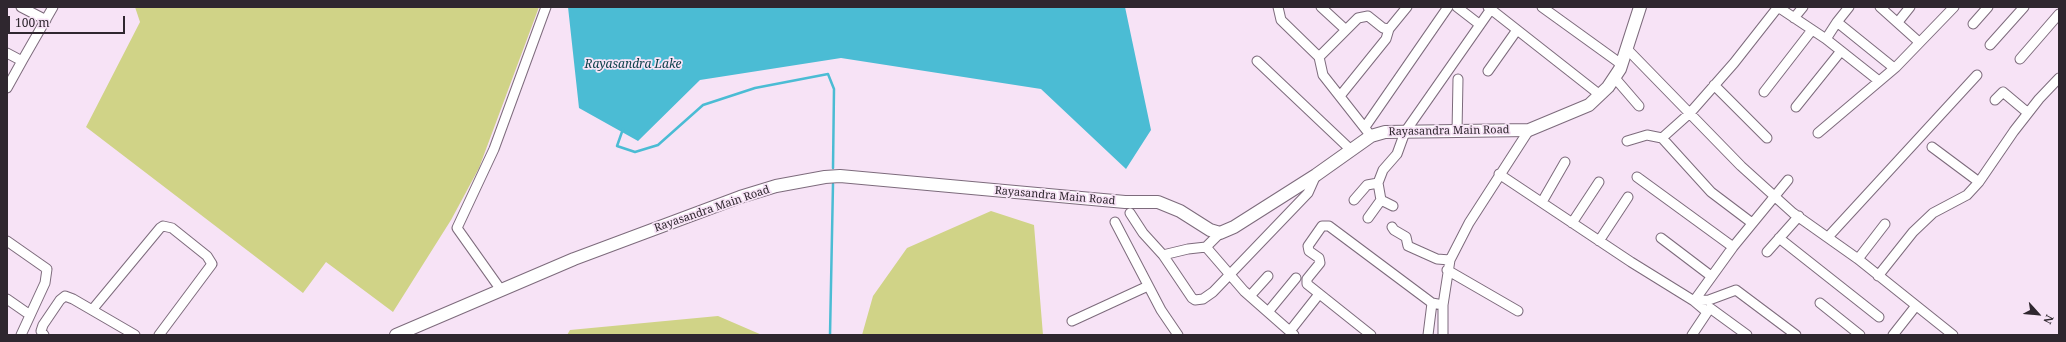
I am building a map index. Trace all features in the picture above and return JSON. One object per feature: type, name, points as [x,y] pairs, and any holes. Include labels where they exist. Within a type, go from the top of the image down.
[{"type":"street","points":[[21,7],[46,20]]},
{"type":"street","points":[[7,88],[53,7]]},
{"type":"street","points":[[501,290],[457,228],[494,149],[546,7]]},
{"type":"street","points":[[1278,7],[1281,20],[1319,57],[1323,75],[1368,131],[1448,7]]},
{"type":"street","points":[[1321,7],[1346,30]]},
{"type":"street","points":[[1340,96],[1386,39],[1389,29],[1406,7]]},
{"type":"street","points":[[1457,7],[1479,24]]},
{"type":"street","points":[[1542,7],[1621,64]]},
{"type":"street","name":"Rayasandra Main Road","points":[[396,335],[574,259],[776,186],[825,177],[840,176],[1125,202],[1158,202],[1180,211],[1210,230],[1220,233],[1234,227],[1316,175],[1350,150],[1368,131],[1457,132],[1529,130],[1589,105],[1600,95],[1614,77],[1621,64],[1640,7]]},
{"type":"street","points":[[1662,138],[1690,113],[1778,7],[1826,39],[1879,81]]},
{"type":"street","points":[[1794,18],[1803,7]]},
{"type":"street","points":[[1826,39],[1849,7]]},
{"type":"street","points":[[1880,7],[1919,42]]},
{"type":"street","points":[[1898,22],[1910,7]]},
{"type":"street","points":[[1818,133],[1894,68],[1954,7]]},
{"type":"street","points":[[1973,24],[1988,7]]},
{"type":"street","points":[[1990,46],[2024,7]]},
{"type":"street","points":[[1368,218],[1381,200],[1378,183],[1383,170],[1397,154],[1405,132],[1490,8],[1600,95]]},
{"type":"street","points":[[2020,59],[2059,14]]},
{"type":"street","points":[[1319,57],[1358,18],[1368,16],[1383,28],[1389,29]]},
{"type":"street","points":[[1837,22],[1894,68]]},
{"type":"street","points":[[1488,71],[1517,30]]},
{"type":"street","points":[[1764,92],[1812,30]]},
{"type":"street","points":[[1626,48],[1741,166],[1798,216],[1858,259],[1947,333]]},
{"type":"street","points":[[1796,107],[1841,51]]},
{"type":"street","points":[[7,53],[22,61]]},
{"type":"street","points":[[1257,61],[1350,150]]},
{"type":"street","points":[[1828,237],[1977,75]]},
{"type":"street","points":[[1614,77],[1639,106]]},
{"type":"street","points":[[1878,276],[1913,232],[1933,213],[1967,195],[1979,182],[1998,153],[2028,113],[2059,78]]},
{"type":"street","points":[[1457,132],[1458,79]]},
{"type":"street","points":[[1714,85],[1767,138]]},
{"type":"street","points":[[1995,100],[2003,92],[2028,113]]},
{"type":"street","points":[[1443,335],[1443,305],[1447,270],[1450,260],[1469,222],[1529,130]]},
{"type":"street","points":[[1627,141],[1647,135],[1662,138],[1711,192],[1752,223]]},
{"type":"street","points":[[1932,147],[1979,182]]},
{"type":"street","points":[[1542,202],[1565,162]]},
{"type":"street","points":[[1499,174],[1599,241],[1694,301],[1706,312]]},
{"type":"street","points":[[1130,213],[1143,233],[1163,255],[1192,298],[1195,300],[1203,299],[1213,292],[1308,193],[1316,175]]},
{"type":"street","points":[[1637,177],[1733,247]]},
{"type":"street","points":[[1359,180],[1367,185]]},
{"type":"street","points":[[1694,301],[1733,247],[1788,180]]},
{"type":"street","points":[[1572,223],[1599,182]]},
{"type":"street","points":[[1354,200],[1367,185],[1378,183]]},
{"type":"street","points":[[1599,241],[1628,197]]},
{"type":"street","points":[[1381,200],[1393,206]]},
{"type":"street","points":[[1767,252],[1798,216]]},
{"type":"street","points":[[1115,222],[1161,310],[1178,335]]},
{"type":"street","points":[[1858,259],[1885,224]]},
{"type":"street","points":[[92,310],[160,228],[163,226],[172,228],[207,256],[212,264],[159,335]]},
{"type":"street","points":[[1371,335],[1307,284],[1307,279],[1320,263],[1319,258],[1308,251],[1308,246],[1322,226],[1329,226],[1432,303],[1443,305]]},
{"type":"street","points":[[1392,227],[1394,230],[1406,237],[1408,246],[1437,259],[1450,260]]},
{"type":"street","points":[[1163,255],[1188,249],[1206,247],[1220,233]]},
{"type":"street","points":[[1660,238],[1712,276]]},
{"type":"street","points":[[1779,238],[1879,317]]},
{"type":"street","points":[[7,241],[47,269],[45,283],[21,335]]},
{"type":"street","points":[[1206,247],[1250,296],[1292,333],[1316,298]]},
{"type":"street","points":[[1447,270],[1518,311]]},
{"type":"street","points":[[1250,296],[1268,276]]},
{"type":"street","points":[[1268,312],[1296,278]]},
{"type":"street","points":[[1072,321],[1148,286]]},
{"type":"street","points":[[1694,301],[1709,300],[1736,290],[1796,335]]},
{"type":"street","points":[[44,335],[42,331],[43,325],[62,298],[69,297],[135,335]]},
{"type":"street","points":[[7,299],[30,316]]},
{"type":"street","points":[[1428,335],[1432,303]]},
{"type":"street","points":[[1820,303],[1860,335]]},
{"type":"street","points":[[1893,335],[1915,307]]},
{"type":"street","points":[[1692,335],[1710,308],[1747,335]]},
{"type":"street","points":[[117,335],[123,327]]},
{"type":"green space","points":[[135,7],[539,7],[479,168],[451,220],[393,312],[326,262],[303,293],[86,127],[140,22]]},
{"type":"green space","points":[[991,211],[1034,225],[1043,335],[862,335],[873,296],[907,248]]},
{"type":"green space","points":[[718,316],[762,335],[567,335],[570,330]]},
{"type":"water","name":"Rayasandra Lake","points":[[568,7],[1125,7],[1151,130],[1126,169],[1041,89],[841,58],[700,80],[638,141],[579,108]]},
{"type":"waterway","points":[[623,129],[617,146],[635,152],[658,145],[703,105],[755,88],[828,74],[834,89],[833,168]]},
{"type":"waterway","points":[[830,335],[833,184]]}]
